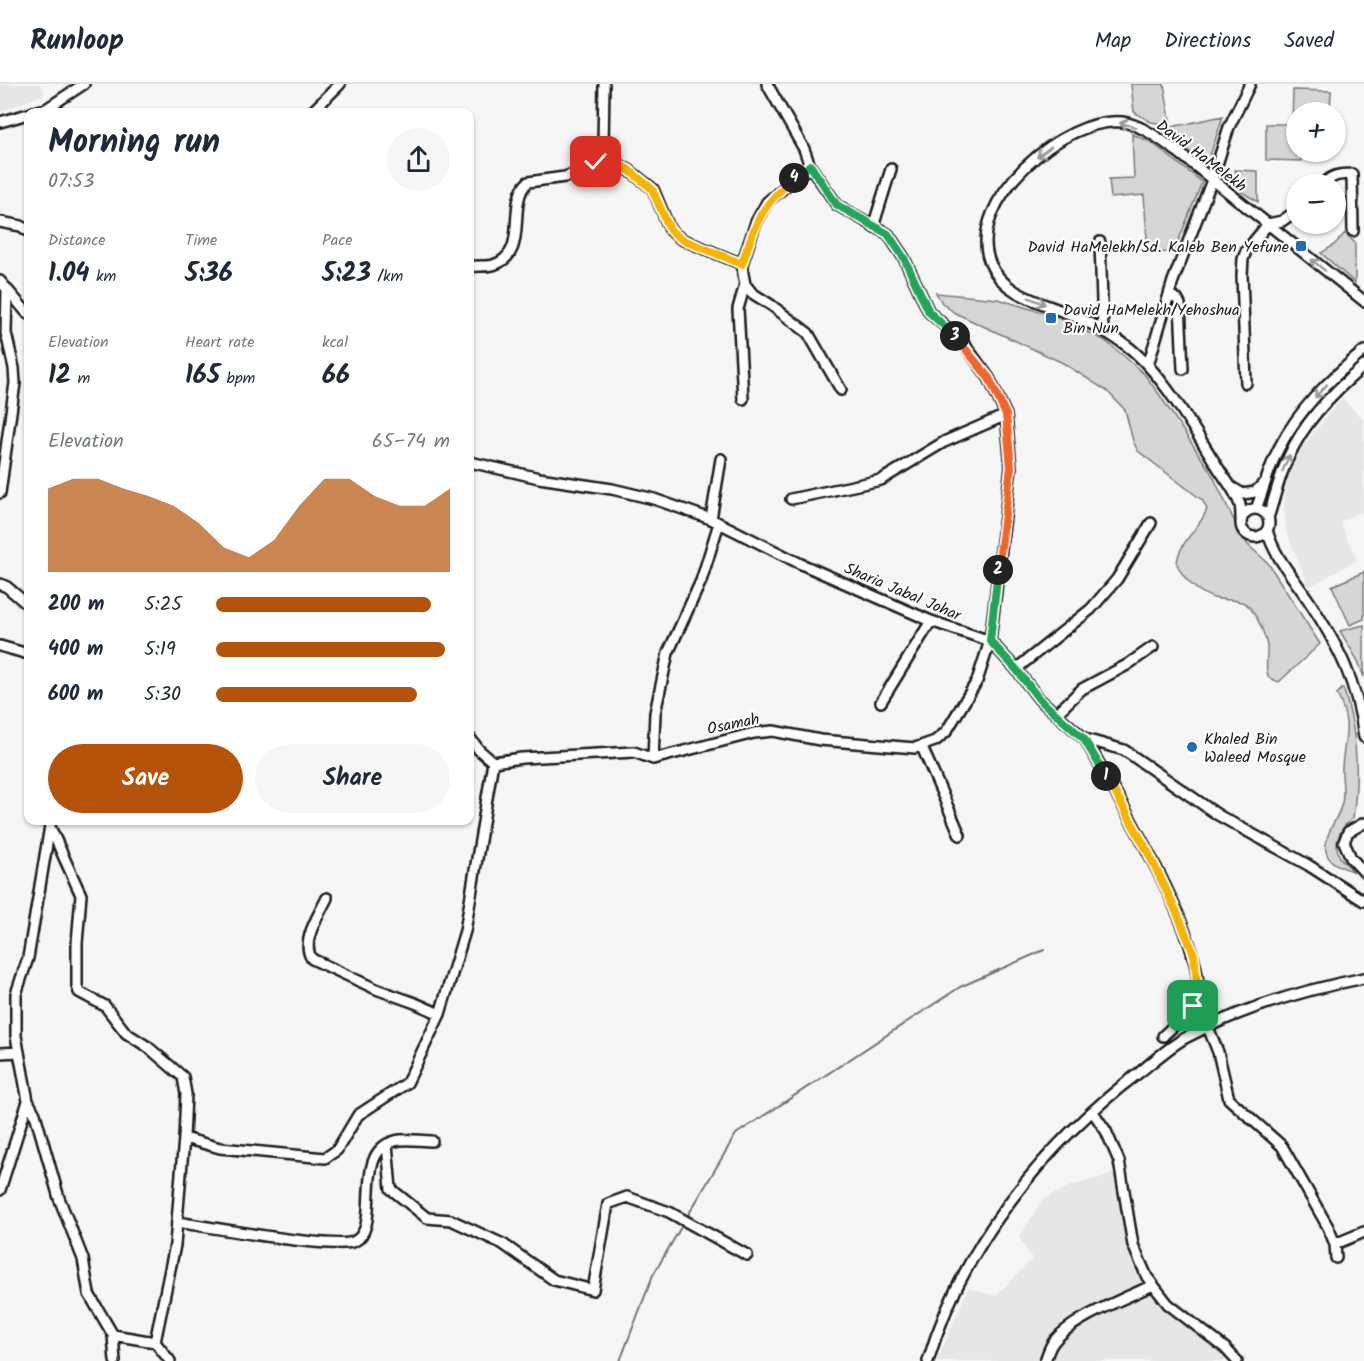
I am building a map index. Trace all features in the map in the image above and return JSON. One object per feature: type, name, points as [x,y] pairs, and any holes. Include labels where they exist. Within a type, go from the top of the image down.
[{"type":"street","points":[[48,108],[84,84]]},
{"type":"street","points":[[316,108],[340,84]]},
{"type":"street","points":[[474,267],[494,265],[511,251],[516,240],[520,198],[528,182],[565,177],[588,168],[596,162],[601,154],[604,84]]},
{"type":"street","points":[[767,84],[804,149],[810,165],[837,205],[888,234],[904,258],[929,312],[962,341],[989,378],[1006,415],[1011,467],[990,641],[977,681],[952,724],[941,737],[922,747],[960,835]]},
{"type":"street","points":[[1148,365],[1169,294],[1212,180],[1229,127],[1250,84]]},
{"type":"street","points":[[0,122],[24,115]]},
{"type":"street","name":"David HaMelekh","points":[[1241,519],[1240,505],[1229,485],[1190,424],[1148,365],[1123,343],[1103,330],[1019,294],[1001,281],[990,262],[985,240],[990,218],[1000,197],[1018,175],[1065,138],[1096,124],[1125,123],[1153,135],[1178,152],[1364,301]]},
{"type":"street","points":[[601,154],[629,170],[652,189],[670,230],[681,239],[742,264]]},
{"type":"street","points":[[743,399],[738,309],[745,284],[742,264],[756,222],[767,202],[810,165]]},
{"type":"street","points":[[873,227],[891,169]]},
{"type":"street","points":[[1346,174],[1352,174],[1353,231]]},
{"type":"street","points":[[1246,383],[1242,268],[1246,251],[1268,224],[1286,218]]},
{"type":"street","points":[[0,222],[24,228]]},
{"type":"street","points":[[1100,242],[1103,330]]},
{"type":"street","points":[[0,281],[24,309]]},
{"type":"street","points":[[745,284],[752,293],[771,304],[808,333],[841,390]]},
{"type":"street","points":[[0,493],[2,455],[15,383],[15,368],[6,333],[7,290]]},
{"type":"street","points":[[1169,294],[1180,304],[1183,369]]},
{"type":"street","points":[[1275,552],[1244,531],[1241,519],[1245,513],[1253,509],[1279,449],[1307,407],[1321,390],[1364,351]]},
{"type":"street","points":[[1364,366],[1329,398],[1302,432],[1284,467],[1268,518],[1267,530],[1275,552],[1311,604],[1344,662],[1358,699],[1364,737]]},
{"type":"street","points":[[791,499],[881,480],[944,442],[1006,415]]},
{"type":"street","points":[[653,759],[655,712],[668,653],[701,581],[715,521],[722,459]]},
{"type":"street","name":"Sharia Jabal Johar","points":[[474,463],[539,478],[612,489],[654,499],[715,521],[801,564],[931,621],[990,641],[1039,699],[1084,739],[1124,750],[1218,815],[1308,865],[1364,902]]},
{"type":"street","points":[[1229,485],[1238,492],[1249,493],[1259,490],[1268,477]]},
{"type":"street","name":"David HaMelekh","points":[[1234,494],[1253,509]]},
{"type":"street","points":[[1253,509],[1263,512],[1268,518]]},
{"type":"street","points":[[1016,669],[1091,609],[1117,579],[1151,523]]},
{"type":"street","points":[[1255,537],[1267,530]]},
{"type":"street","points":[[0,584],[8,587],[24,601]]},
{"type":"street","points":[[881,702],[931,621]]},
{"type":"street","points":[[0,646],[24,653]]},
{"type":"street","points":[[1056,714],[1082,689],[1127,665],[1153,647]]},
{"type":"street","name":"Osamah","points":[[494,762],[522,758],[634,752],[653,759],[764,731],[782,731],[820,740],[901,748],[922,747]]},
{"type":"street","points":[[1084,739],[1148,852],[1194,954],[1198,992],[1193,1006],[1163,1036]]},
{"type":"street","points":[[184,1138],[220,1148],[317,1159],[328,1157],[337,1150],[358,1115],[407,1083],[440,1014],[465,931],[494,762],[474,743]]},
{"type":"street","points":[[1364,823],[1348,832],[1344,842],[1351,858],[1364,872]]},
{"type":"street","points":[[51,825],[28,958],[16,994],[15,1019],[19,1052],[28,1101],[35,1114],[59,1198],[82,1259],[89,1294],[112,1335],[116,1361]]},
{"type":"street","points":[[51,825],[81,895],[77,943],[78,990],[82,995],[105,1006],[126,1033],[148,1047],[183,1077],[186,1094],[184,1138],[175,1245],[155,1342]]},
{"type":"street","points":[[327,898],[308,942],[307,951],[312,960],[376,989],[440,1014]]},
{"type":"street","points":[[927,1361],[938,1330],[962,1279],[999,1218],[1056,1146],[1128,1080],[1185,1038],[1208,1027],[1259,1005],[1364,978]]},
{"type":"street","points":[[1208,1027],[1218,1052],[1229,1100],[1282,1146],[1328,1227],[1335,1244],[1336,1258]]},
{"type":"street","points":[[0,1053],[19,1052]]},
{"type":"street","points":[[0,1190],[28,1101]]},
{"type":"street","points":[[1093,1112],[1106,1131],[1119,1161],[1132,1245],[1147,1277],[1168,1304],[1235,1360]]},
{"type":"street","points":[[177,1222],[310,1242],[344,1244],[354,1242],[360,1238],[365,1229],[373,1161],[379,1151],[387,1144],[398,1140],[432,1141]]},
{"type":"street","points":[[387,1144],[391,1189],[427,1218],[451,1220],[503,1244],[554,1280],[593,1290],[608,1204],[627,1197],[669,1212],[747,1255]]},
{"type":"street","points":[[1335,1244],[1364,1232]]},
{"type":"street","points":[[1045,1361],[1052,1344],[1076,1323],[1153,1285]]},
{"type":"street","points":[[112,1335],[155,1342],[170,1361]]},
{"type":"shaded area","points":[[0,84],[40,84],[45,94],[0,112]]},
{"type":"shaded area","points":[[1131,84],[1164,84],[1171,125],[1151,122],[1134,112]]},
{"type":"shaded area","points":[[1293,90],[1331,91],[1330,102],[1293,102]]},
{"type":"shaded area","points":[[1223,116],[1207,165],[1162,129]]},
{"type":"shaded area","points":[[1266,124],[1286,124],[1286,161],[1266,160]]},
{"type":"shaded area","points":[[1132,134],[1151,142],[1202,182],[1174,252],[1148,253],[1144,195],[1111,198],[1109,179],[1134,178]]},
{"type":"shaded area","points":[[1235,170],[1258,171],[1258,202],[1240,191]]},
{"type":"shaded area","points":[[1344,234],[1355,243],[1355,283],[1321,253],[1334,245]]},
{"type":"shaded area","points":[[936,293],[998,299],[1057,317],[1104,340],[1144,374],[1212,474],[1248,545],[1268,563],[1320,644],[1279,682],[1269,678],[1266,641],[1260,624],[1250,608],[1242,602],[1214,598],[1202,593],[1187,580],[1180,570],[1177,564],[1181,549],[1207,509],[1202,500],[1138,451],[1125,410],[1107,391],[1063,363],[955,313],[942,303]]},
{"type":"shaded area","points":[[1342,398],[1364,420],[1364,510],[1340,522],[1357,560],[1309,587],[1286,531],[1284,502],[1288,477],[1302,447]]},
{"type":"shaded area","points":[[1364,572],[1364,619],[1350,625],[1332,586]]},
{"type":"shaded area","points":[[1364,625],[1364,677],[1358,661],[1340,631]]},
{"type":"shaded area","points":[[1343,688],[1354,736],[1356,785],[1353,818],[1339,835],[1337,846],[1340,857],[1354,872],[1333,862],[1326,851],[1327,839],[1343,798],[1342,766],[1346,722],[1337,694]]},
{"type":"shaded area","points":[[1127,1170],[1137,1230],[1148,1263],[1166,1292],[1229,1341],[1249,1361],[937,1361],[968,1288],[996,1296],[1032,1259],[1019,1238],[1042,1200],[1070,1186]]},
{"type":"waterway","points":[[687,1217],[736,1134],[960,987],[1044,950]]},
{"type":"waterway","points":[[620,1361],[653,1275],[684,1222]]},
{"type":"place","name":"David HaMelekh/Sd. Kaleb Ben Yefune","points":[[1301,246]]},
{"type":"place","name":"David HaMelekh/Yehoshua Bin Nun","points":[[1051,318]]},
{"type":"place","name":"Khaled Bin Waleed Mosque","points":[[1192,747]]},
{"type":"route","points":[[596,162],[601,154],[629,170],[652,189],[670,230],[681,239],[742,264],[756,222],[767,202],[810,165],[837,205],[888,234],[904,258],[929,312],[962,341],[989,378],[1006,415],[1011,467],[990,641],[1039,699],[1084,739],[1110,783],[1148,852],[1194,954],[1198,992],[1193,1006]]}]
